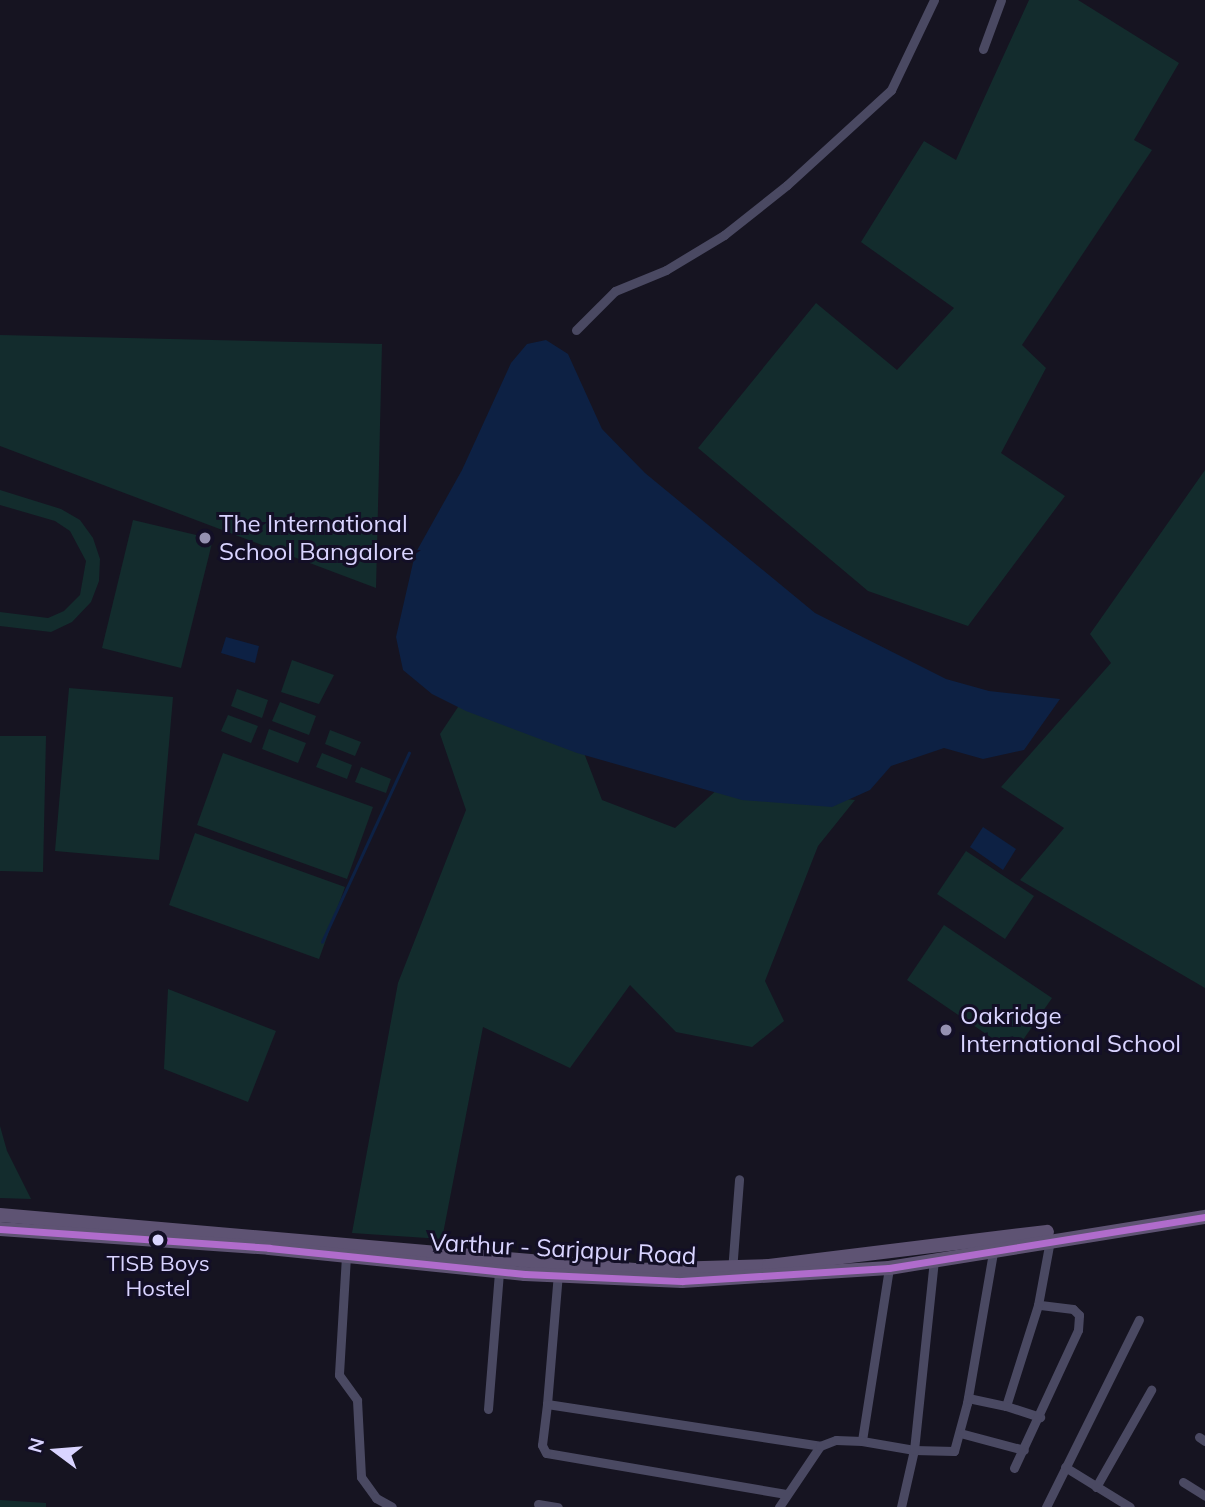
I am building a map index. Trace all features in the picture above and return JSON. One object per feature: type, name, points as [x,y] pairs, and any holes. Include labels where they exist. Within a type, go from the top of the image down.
[{"type":"main road","name":"Varthur - Sarjapur Road","points":[[733,1274],[1205,1211]]},
{"type":"main road","name":"Varthur - Sarjapur Road","points":[[0,1216],[558,1271]]},
{"type":"main road","name":"Varthur - Sarjapur Road","points":[[0,1229],[346,1256],[499,1271],[733,1274],[890,1268],[1205,1217]]},
{"type":"street","points":[[576,330],[615,291],[666,270],[724,235],[788,185],[891,90],[934,0]]},
{"type":"street","points":[[983,49],[1001,0]]},
{"type":"street","points":[[733,1274],[739,1179]]},
{"type":"street","points":[[1006,1406],[1038,1305],[1050,1240]]},
{"type":"street","points":[[547,1404],[820,1446],[836,1440],[862,1441],[914,1450],[954,1451],[968,1398],[993,1252]]},
{"type":"street","points":[[346,1256],[338,1375],[357,1400],[361,1477],[376,1498],[392,1507]]},
{"type":"street","points":[[901,1507],[914,1450],[934,1261]]},
{"type":"street","points":[[862,1441],[890,1268]]},
{"type":"street","points":[[488,1409],[499,1271]]},
{"type":"street","points":[[558,1271],[542,1445],[546,1453],[786,1494]]},
{"type":"street","points":[[1014,1468],[1040,1417],[1080,1319],[1073,1309],[1038,1305]]},
{"type":"street","points":[[1046,1507],[1139,1320]]},
{"type":"street","points":[[1096,1487],[1151,1390]]},
{"type":"street","points":[[968,1398],[1040,1417]]},
{"type":"street","points":[[960,1433],[1024,1450]]},
{"type":"street","points":[[779,1507],[820,1446]]},
{"type":"street","points":[[1065,1467],[1130,1507]]},
{"type":"street","points":[[1183,1482],[1205,1496]]},
{"type":"street","points":[[538,1504],[558,1507]]},
{"type":"green space","points":[[1029,0],[1078,0],[1179,63],[1134,140],[1152,150],[1022,345],[1046,368],[1001,453],[1065,496],[968,626],[868,591],[698,448],[816,303],[897,370],[954,308],[861,242],[924,141],[956,160]]},
{"type":"green space","points":[[0,335],[382,344],[376,588],[0,446]]},
{"type":"green space","points":[[1205,470],[1205,988],[1020,880],[1064,828],[1001,787],[1111,663],[1090,634]]},
{"type":"green space","points":[[0,490],[61,509],[80,520],[93,538],[100,559],[99,581],[91,602],[72,622],[51,632],[0,626],[0,612],[48,618],[64,611],[80,595],[86,561],[70,531],[55,521],[0,505]]},
{"type":"green space","points":[[133,520],[213,539],[181,668],[102,648]]},
{"type":"green space","points":[[292,660],[334,675],[319,704],[281,692]]},
{"type":"green space","points":[[69,688],[173,697],[159,860],[55,851]]},
{"type":"green space","points":[[237,689],[268,700],[262,718],[231,706]]},
{"type":"green space","points":[[468,692],[568,711],[602,800],[675,828],[720,787],[855,800],[818,846],[765,981],[784,1021],[752,1047],[676,1032],[630,985],[570,1068],[483,1027],[442,1239],[352,1233],[398,983],[466,810],[440,734]]},
{"type":"green space","points":[[280,702],[316,716],[309,735],[272,721]]},
{"type":"green space","points":[[228,715],[258,726],[251,743],[221,731]]},
{"type":"green space","points":[[269,729],[306,743],[298,763],[262,749]]},
{"type":"green space","points":[[330,730],[361,742],[355,756],[325,744]]},
{"type":"green space","points":[[0,736],[46,736],[43,872],[0,871]]},
{"type":"green space","points":[[223,753],[373,807],[347,879],[197,825]]},
{"type":"green space","points":[[322,753],[352,765],[347,779],[316,767]]},
{"type":"green space","points":[[361,767],[391,779],[386,793],[355,782]]},
{"type":"green space","points":[[195,833],[345,887],[319,959],[169,905]]},
{"type":"green space","points":[[966,851],[1034,896],[1005,939],[937,894]]},
{"type":"green space","points":[[944,925],[1052,998],[1014,1053],[907,980]]},
{"type":"green space","points":[[168,989],[276,1031],[248,1102],[164,1069]]},
{"type":"green space","points":[[0,1126],[7,1151],[31,1199],[0,1198]]},
{"type":"green space","points":[[0,1500],[46,1503],[46,1507],[0,1507]]},
{"type":"water","points":[[546,340],[568,354],[602,429],[645,473],[815,613],[946,679],[989,691],[1060,699],[1024,750],[983,759],[944,748],[891,766],[870,790],[832,807],[742,800],[577,753],[466,711],[432,694],[403,670],[396,637],[415,554],[462,470],[511,363],[527,344]]},
{"type":"water","points":[[226,637],[259,646],[255,663],[221,653]]},
{"type":"water","points":[[983,827],[1016,849],[1003,870],[970,847]]},
{"type":"waterway","points":[[322,942],[409,753]]},
{"type":"transit line","points":[[0,1229],[269,1248],[525,1274],[682,1281],[889,1268],[1205,1217]]},
{"type":"place","name":"The International School Bangalore","points":[[205,538]]},
{"type":"place","name":"Oakridge International School","points":[[946,1030]]},
{"type":"place","name":"TISB Boys Hostel","points":[[158,1240]]}]
